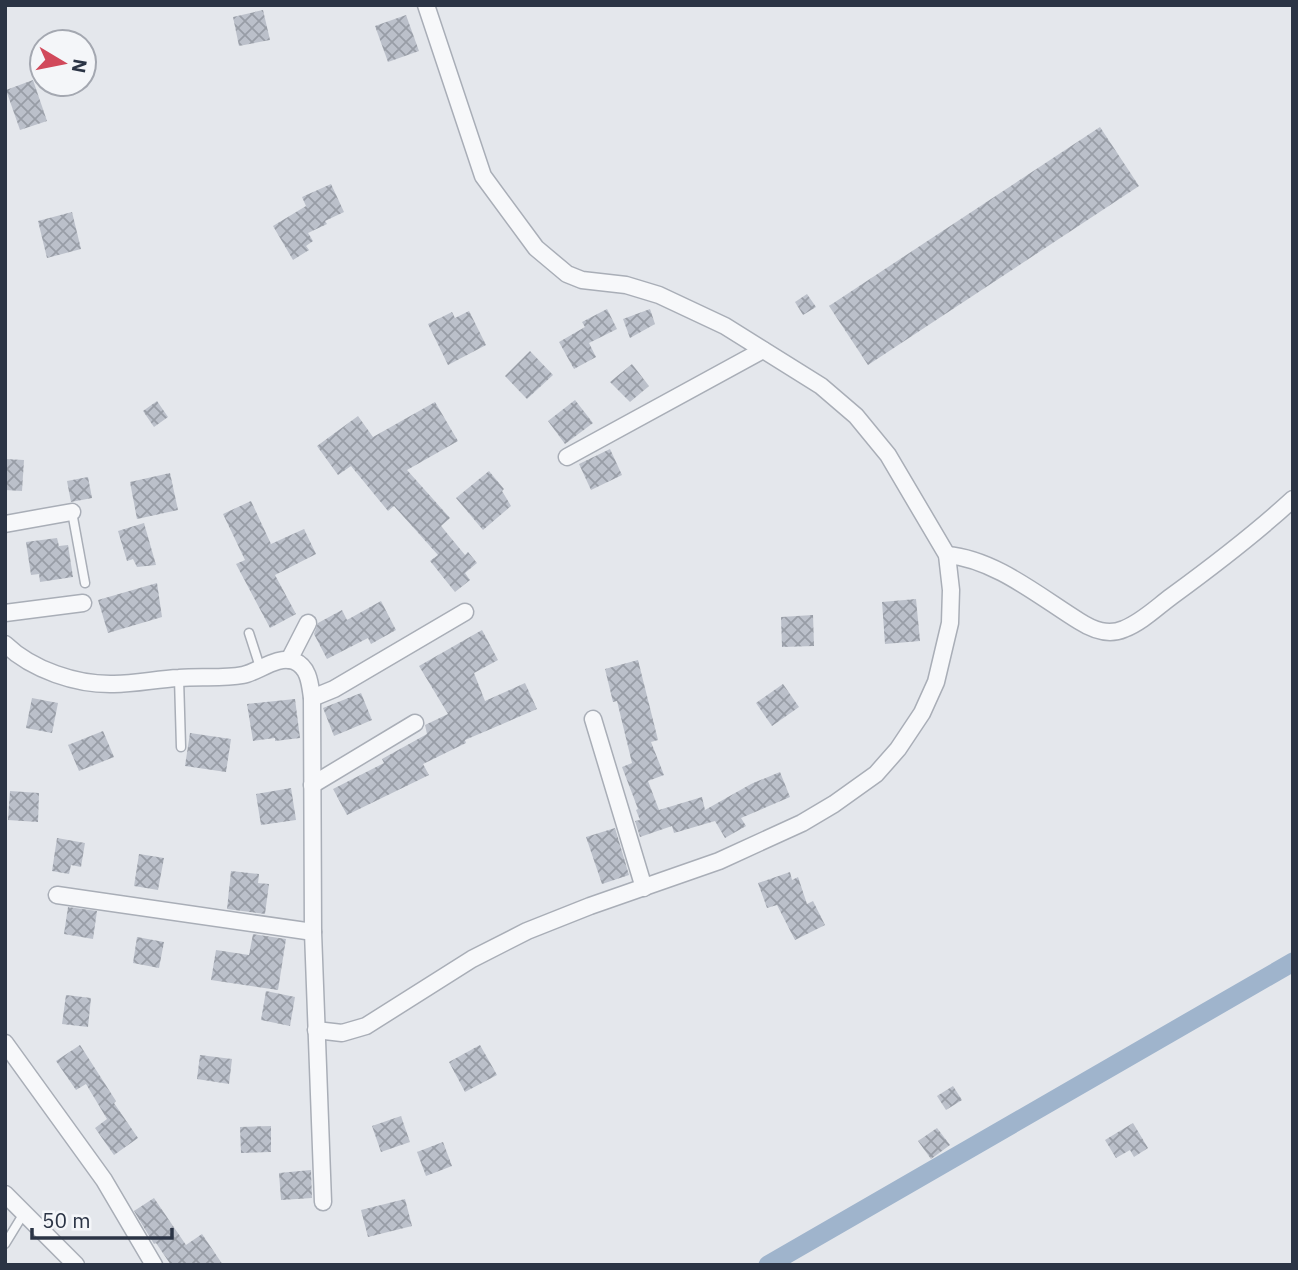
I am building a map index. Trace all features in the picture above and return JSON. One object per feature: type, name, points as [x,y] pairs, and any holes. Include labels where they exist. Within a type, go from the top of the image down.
[{"type":"street","points":[[316,1030],[342,1033],[366,1026],[472,959],[516,937],[590,906],[719,861],[802,823],[876,774],[898,749],[922,713],[936,682],[950,623],[951,590],[947,555],[888,455],[856,416],[821,386],[725,326],[659,295],[626,285],[582,280],[567,274],[543,255],[482,176],[426,5]]},
{"type":"street","points":[[567,457],[763,350]]},
{"type":"street","points":[[947,555],[966,556],[1025,586],[1099,632],[1111,632],[1123,630],[1145,617],[1293,499]]},
{"type":"street","points":[[5,524],[72,512]]},
{"type":"street","points":[[5,613],[83,603]]},
{"type":"street","points":[[312,698],[334,689],[465,612]]},
{"type":"street","points":[[289,660],[308,623]]},
{"type":"street","points":[[5,644],[14,653],[36,666],[57,674],[113,684],[245,674],[260,667],[289,660],[304,668],[310,681],[312,698],[313,932],[323,1202]]},
{"type":"street","points":[[593,719],[644,888]]},
{"type":"street","points":[[312,785],[415,723]]},
{"type":"street","points":[[57,895],[313,932]]},
{"type":"street","points":[[5,1044],[104,1180],[154,1265]]},
{"type":"street","points":[[5,1194],[76,1265]]},
{"type":"lane","points":[[72,512],[85,583]]},
{"type":"lane","points":[[249,633],[260,667]]},
{"type":"lane","points":[[179,678],[181,747]]},
{"type":"lane","points":[[5,1244],[24,1213]]},
{"type":"building","points":[[263,10],[270,40],[239,46],[233,17]]},
{"type":"building","points":[[406,15],[419,51],[388,62],[375,26]]},
{"type":"building","points":[[28,82],[28,98],[39,98],[47,121],[20,130],[6,90]]},
{"type":"building","points":[[1100,127],[1139,186],[868,365],[829,306]]},
{"type":"building","points":[[331,184],[344,212],[308,233],[313,241],[306,246],[309,250],[293,260],[273,226],[306,206],[302,197]]},
{"type":"building","points":[[72,212],[81,249],[47,258],[38,221]]},
{"type":"building","points":[[807,294],[816,307],[803,315],[795,302]]},
{"type":"building","points":[[607,309],[617,329],[589,343],[596,357],[574,369],[559,342],[585,327],[582,322]]},
{"type":"building","points":[[650,309],[655,324],[630,338],[623,319]]},
{"type":"building","points":[[469,311],[486,345],[448,365],[428,324],[452,312],[455,318]]},
{"type":"building","points":[[530,351],[553,375],[527,399],[505,376]]},
{"type":"building","points":[[632,364],[649,386],[630,402],[610,382]]},
{"type":"building","points":[[575,400],[593,423],[565,444],[548,421]]},
{"type":"building","points":[[157,401],[168,417],[154,427],[143,411]]},
{"type":"building","points":[[435,402],[458,441],[407,470],[450,518],[441,526],[465,555],[468,552],[477,563],[465,573],[470,580],[455,592],[430,561],[438,555],[394,506],[388,511],[351,466],[338,475],[317,446],[358,416],[373,437]]},
{"type":"building","points":[[610,449],[622,475],[591,490],[579,464]]},
{"type":"building","points":[[5,459],[24,460],[22,491],[5,490]]},
{"type":"building","points":[[489,471],[504,489],[502,491],[511,506],[483,530],[456,498]]},
{"type":"building","points":[[170,473],[178,510],[137,519],[130,482]]},
{"type":"building","points":[[88,477],[92,498],[71,502],[67,481]]},
{"type":"building","points":[[251,501],[271,544],[304,529],[316,554],[275,575],[296,614],[270,628],[236,564],[245,560],[223,514]]},
{"type":"building","points":[[144,523],[156,565],[137,567],[133,559],[127,561],[118,531]]},
{"type":"building","points":[[57,538],[59,546],[68,545],[73,577],[40,582],[39,574],[31,575],[26,542]]},
{"type":"building","points":[[157,583],[162,617],[108,633],[98,600]]},
{"type":"building","points":[[916,599],[920,641],[885,644],[882,602]]},
{"type":"building","points":[[381,601],[396,630],[371,644],[368,638],[327,659],[314,634],[318,623],[342,610],[347,620]]},
{"type":"building","points":[[813,615],[814,646],[782,647],[781,617]]},
{"type":"building","points":[[482,630],[498,660],[474,673],[485,701],[525,683],[537,709],[465,740],[466,743],[423,764],[429,775],[347,815],[333,789],[384,763],[382,759],[427,734],[425,725],[448,714],[419,666]]},
{"type":"building","points":[[638,660],[658,740],[651,742],[664,775],[648,781],[659,810],[702,797],[705,810],[751,784],[780,772],[790,797],[741,818],[746,826],[725,838],[715,821],[674,833],[672,826],[640,837],[635,821],[640,820],[636,810],[638,809],[622,767],[632,763],[617,701],[613,702],[605,669]]},
{"type":"building","points":[[783,684],[799,707],[772,726],[756,703]]},
{"type":"building","points":[[361,693],[372,720],[334,736],[323,708]]},
{"type":"building","points":[[32,698],[58,703],[52,733],[26,728]]},
{"type":"building","points":[[295,699],[300,738],[253,741],[247,704]]},
{"type":"building","points":[[103,731],[114,757],[79,771],[68,745]]},
{"type":"building","points":[[190,733],[231,739],[226,772],[185,766]]},
{"type":"building","points":[[291,788],[296,820],[261,825],[256,794]]},
{"type":"building","points":[[10,791],[39,793],[38,822],[8,820]]},
{"type":"building","points":[[615,828],[629,875],[602,884],[586,837]]},
{"type":"building","points":[[57,838],[85,843],[81,867],[71,865],[69,874],[52,871]]},
{"type":"building","points":[[139,854],[164,858],[158,890],[134,886]]},
{"type":"building","points":[[231,871],[259,874],[258,883],[269,884],[265,914],[227,909]]},
{"type":"building","points":[[790,872],[792,880],[798,877],[807,904],[813,901],[825,925],[795,940],[777,905],[767,908],[758,883]]},
{"type":"building","points":[[68,907],[97,911],[93,939],[64,934]]},
{"type":"building","points":[[253,934],[286,939],[278,990],[211,980],[216,950],[249,955]]},
{"type":"building","points":[[137,937],[164,942],[159,968],[133,963]]},
{"type":"building","points":[[266,991],[295,997],[290,1026],[261,1020]]},
{"type":"building","points":[[66,995],[91,998],[88,1027],[62,1024]]},
{"type":"building","points":[[80,1045],[138,1138],[114,1155],[95,1128],[107,1119],[86,1084],[76,1090],[56,1061]]},
{"type":"building","points":[[480,1045],[497,1075],[465,1092],[449,1062]]},
{"type":"building","points":[[200,1055],[232,1059],[229,1084],[197,1079]]},
{"type":"building","points":[[953,1086],[962,1100],[946,1110],[937,1096]]},
{"type":"building","points":[[401,1116],[410,1142],[381,1152],[372,1126]]},
{"type":"building","points":[[1133,1123],[1148,1148],[1134,1157],[1130,1150],[1116,1158],[1105,1140]]},
{"type":"building","points":[[271,1126],[271,1152],[241,1153],[240,1127]]},
{"type":"building","points":[[937,1128],[950,1145],[931,1159],[918,1141]]},
{"type":"building","points":[[443,1142],[452,1166],[426,1176],[417,1152]]},
{"type":"building","points":[[311,1170],[312,1198],[281,1200],[279,1173]]},
{"type":"building","points":[[154,1198],[186,1245],[202,1234],[223,1265],[171,1265],[156,1243],[154,1244],[134,1211]]},
{"type":"building","points":[[405,1199],[412,1226],[368,1237],[361,1210]]},
{"type":"waterway","points":[[768,1265],[1293,962]]}]
